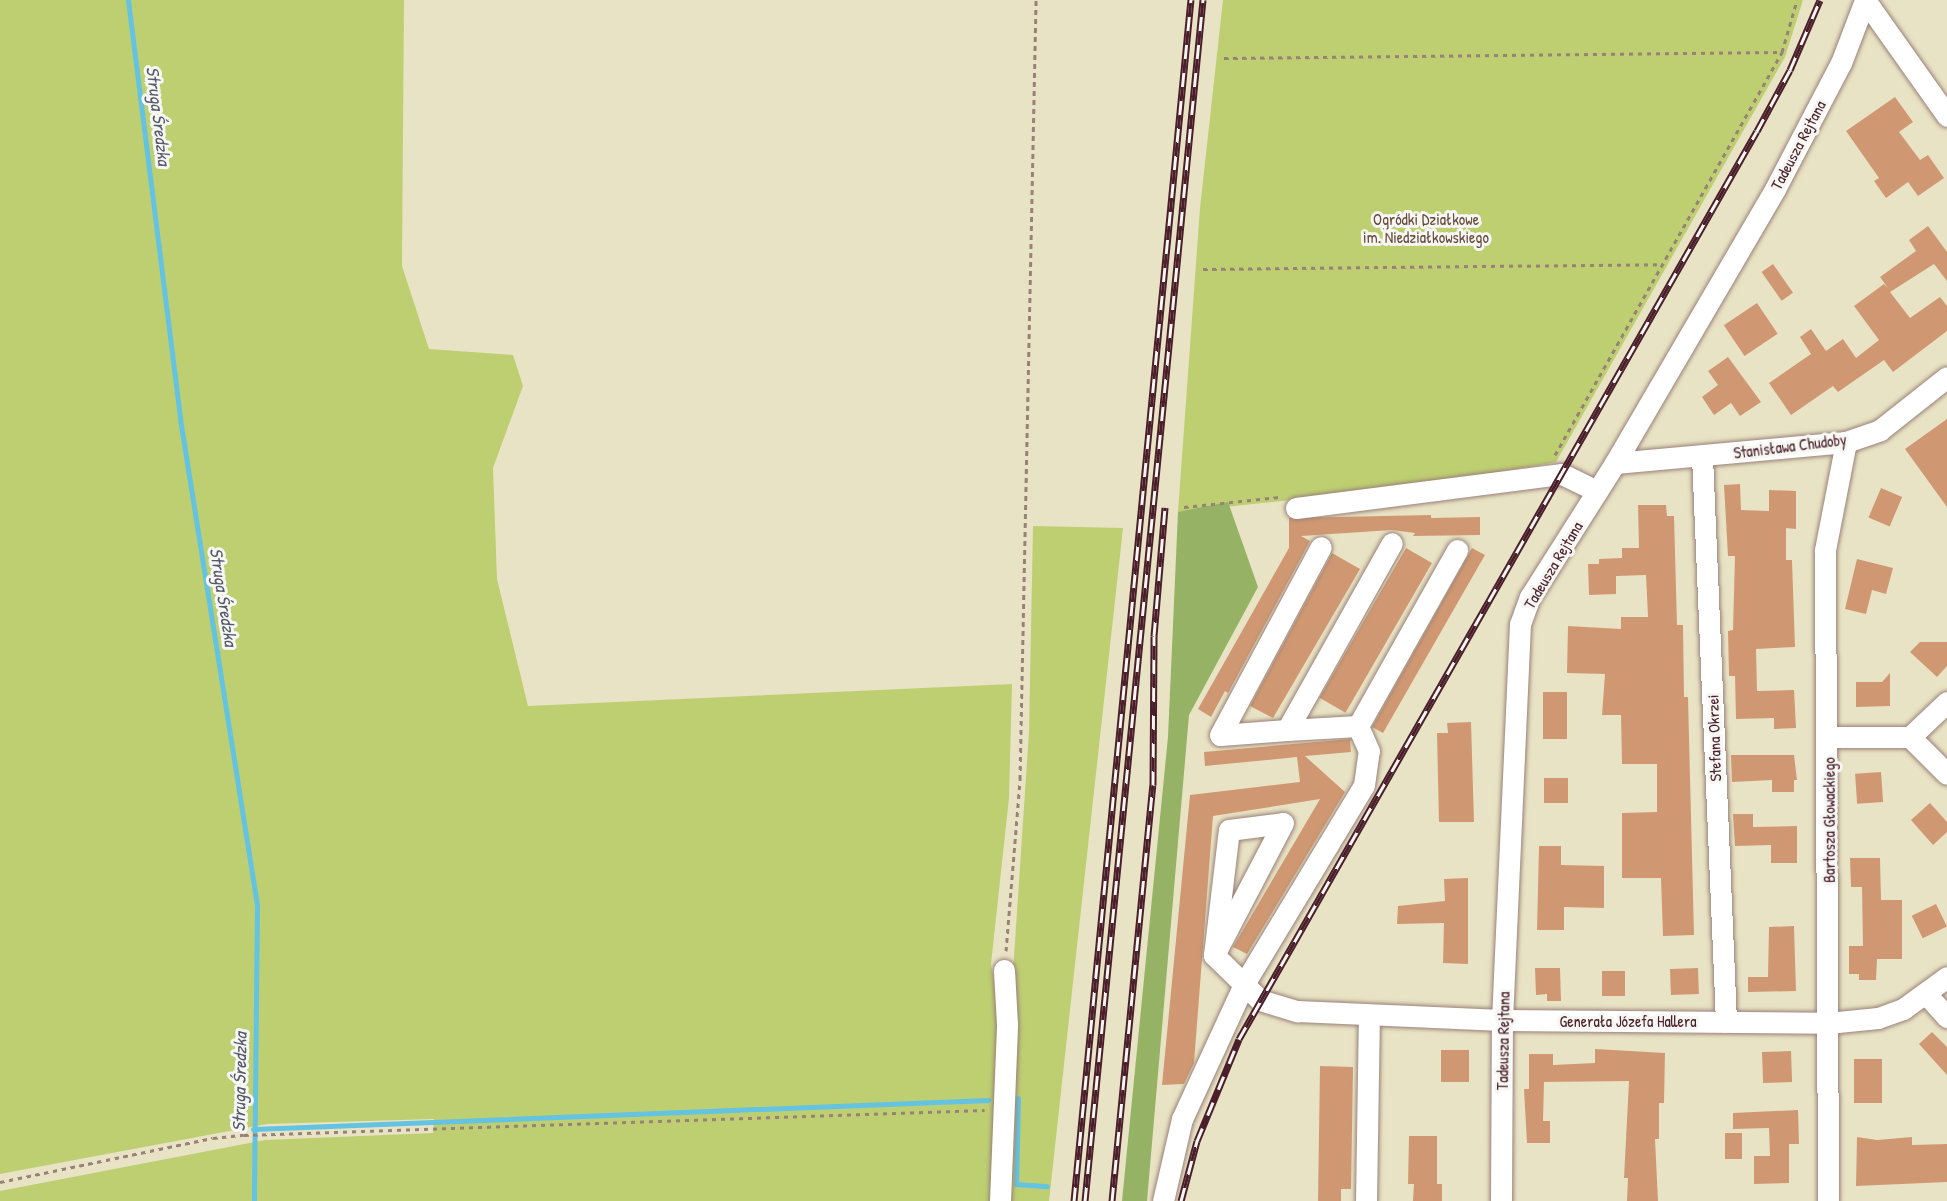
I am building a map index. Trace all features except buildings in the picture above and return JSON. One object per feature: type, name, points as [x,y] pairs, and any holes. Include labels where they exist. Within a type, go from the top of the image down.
[{"type":"street","points":[[1865,0],[1947,116]]},
{"type":"street","name":"Tadeusza Rejtana","points":[[1501,1201],[1502,1020],[1520,624],[1530,597],[1615,463],[1775,189],[1841,63],[1865,0]]},
{"type":"street","name":"Stanisława Chudoby","points":[[1615,463],[1846,442],[1880,430],[1947,377]]},
{"type":"street","name":"Bartosza Głowackiego","points":[[1828,1201],[1829,737],[1825,550],[1846,442]]},
{"type":"street","name":"Stefana Okrzei","points":[[1702,456],[1726,1021]]},
{"type":"street","points":[[1296,508],[1562,474],[1597,491]]},
{"type":"street","points":[[1287,730],[1392,543]]},
{"type":"street","points":[[1321,547],[1220,735],[1358,726]]},
{"type":"street","points":[[1358,726],[1457,550]]},
{"type":"street","points":[[1829,737],[1910,737],[1947,702]]},
{"type":"street","points":[[1163,1201],[1182,1119],[1244,984],[1364,785],[1369,751],[1358,726]]},
{"type":"street","points":[[1910,737],[1947,774]]},
{"type":"street","points":[[1283,823],[1256,874],[1214,955],[1229,830],[1283,823]]},
{"type":"street","name":"Generała Józefa Hallera","points":[[1214,955],[1260,1000],[1297,1011],[1502,1020],[1828,1023],[1878,1018],[1927,995],[1947,977]]},
{"type":"street","points":[[1000,1201],[1007,1024],[1004,970]]},
{"type":"street","points":[[1927,995],[1947,1017]]},
{"type":"street","points":[[1366,1201],[1369,1015]]},
{"type":"path","points":[[1004,970],[1020,778],[1036,0]]},
{"type":"path","points":[[1562,474],[1554,457],[1782,52],[1797,0]]},
{"type":"path","points":[[1224,58],[1782,52]]},
{"type":"path","points":[[1203,269],[1663,264]]},
{"type":"path","points":[[0,1182],[193,1142],[244,1136],[1002,1109]]},
{"type":"green space","points":[[0,0],[404,0],[402,266],[429,349],[513,355],[523,386],[493,468],[497,579],[528,706],[1012,684],[1009,798],[991,964],[1002,1025],[995,1201],[0,1201],[0,1191],[265,1140],[433,1133],[434,1119],[267,1124],[0,1174]]},
{"type":"green space","name":"Ogródki Działkowe im. Niedziałkowskiego","points":[[1223,0],[1803,0],[1785,57],[1556,462],[1422,486],[1178,512],[1200,208]]},
{"type":"green space","points":[[1228,502],[1258,587],[1189,715],[1147,1201],[1122,1201],[1168,737],[1178,512]]},
{"type":"green space","points":[[1033,526],[1123,528],[1049,1201],[1008,1201],[1013,971],[1029,732]]},
{"type":"waterway","name":"Struga Średzka","points":[[128,0],[181,425],[257,906],[254,1201]]},
{"type":"waterway","points":[[1018,1098],[1016,1184],[1047,1186]]},
{"type":"waterway","points":[[253,1129],[988,1100]]},
{"type":"railway","points":[[1074,1201],[1191,0]]},
{"type":"railway","points":[[1085,1201],[1203,0]]},
{"type":"railway","points":[[1181,1201],[1197,1141],[1239,1039],[1757,131],[1790,70],[1820,0]]},
{"type":"railway","points":[[1112,1201],[1153,785],[1154,636],[1165,507]]}]
